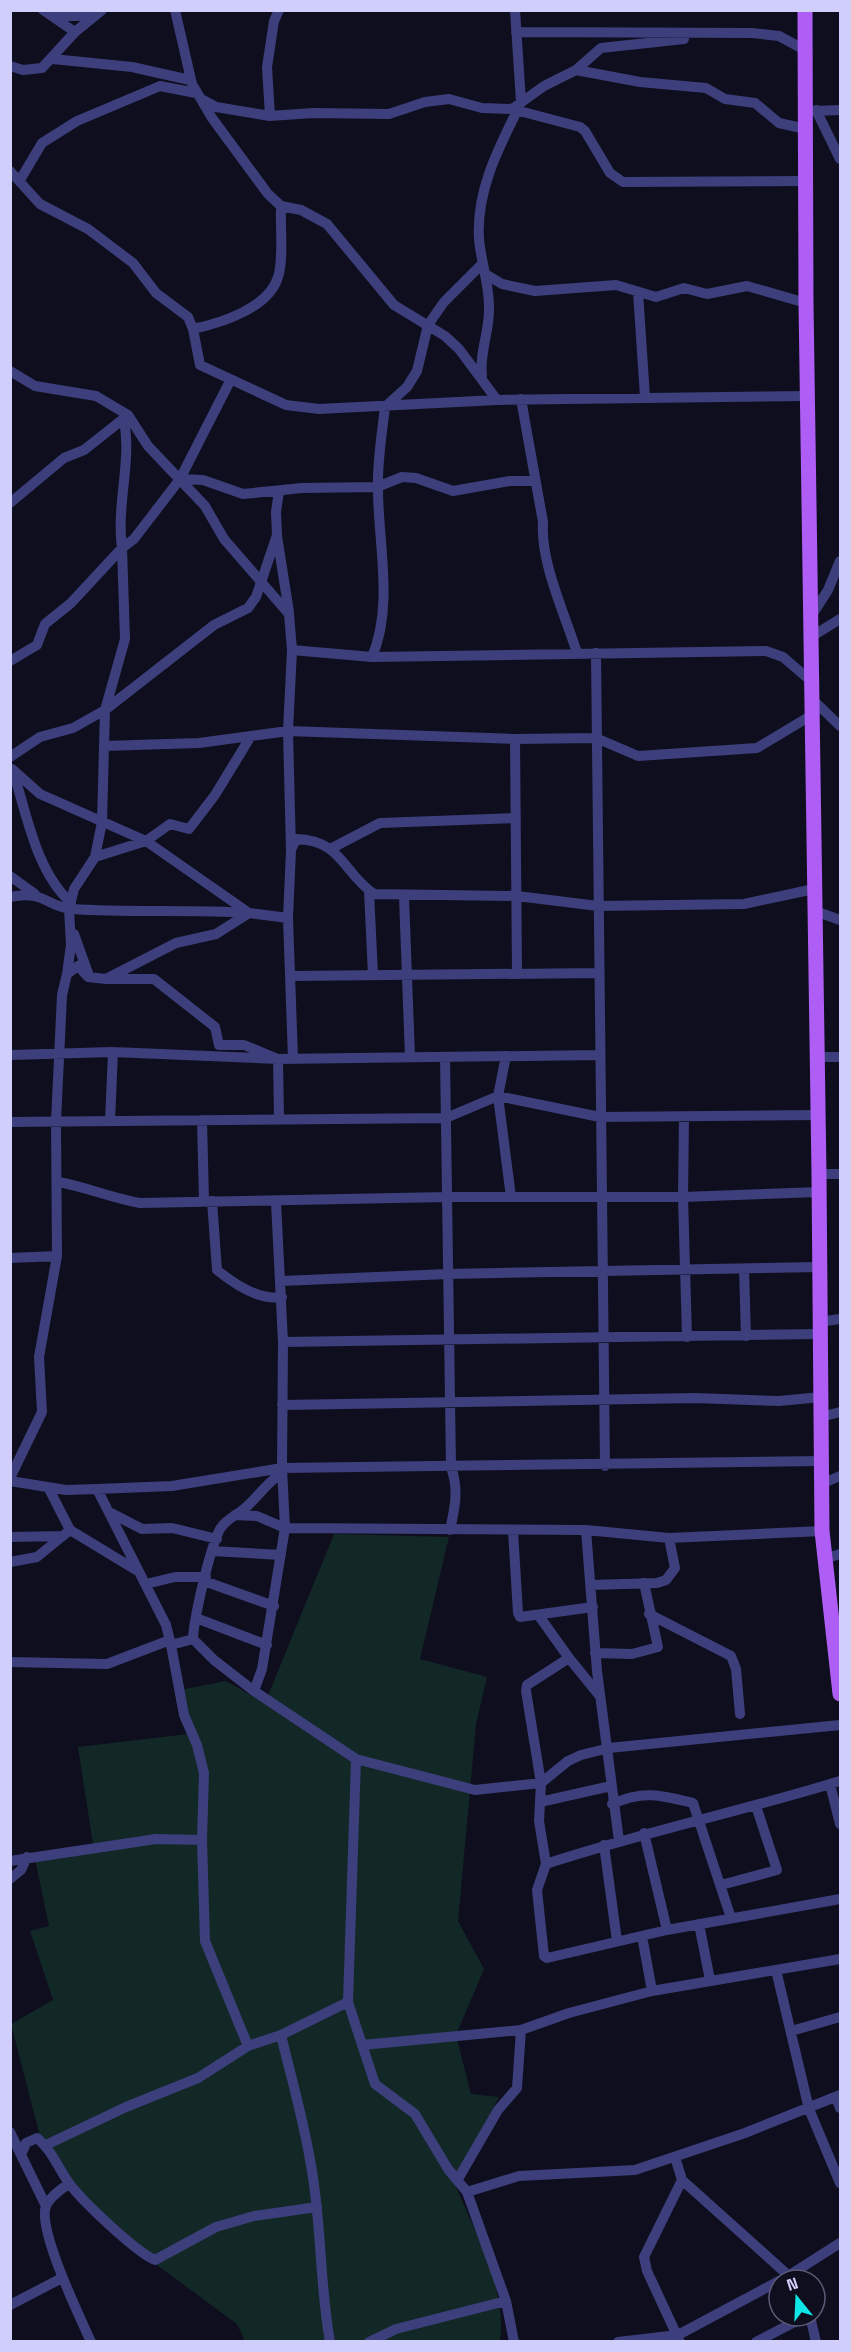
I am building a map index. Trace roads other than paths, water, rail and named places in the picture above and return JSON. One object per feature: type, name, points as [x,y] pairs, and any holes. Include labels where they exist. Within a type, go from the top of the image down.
[{"type":"main road","points":[[805,10],[805,50],[811,111],[806,129],[805,181],[816,1057],[820,1192],[821,1484],[824,1559],[840,1694]]},
{"type":"street","points":[[175,10],[190,80],[197,95],[268,194],[281,206],[313,215],[327,224],[394,305],[428,325],[459,349],[482,376],[497,400]]},
{"type":"street","points":[[270,116],[267,67],[274,21],[279,10]]},
{"type":"street","points":[[482,376],[481,351],[489,317],[487,275],[482,264],[479,215],[489,169],[516,107],[515,10]]},
{"type":"street","points":[[48,14],[97,13]]},
{"type":"street","points":[[10,66],[33,70],[42,68],[53,59],[75,32],[97,13]]},
{"type":"street","points":[[48,14],[75,32]]},
{"type":"street","points":[[516,32],[744,32],[779,36],[805,50]]},
{"type":"street","points":[[516,107],[576,70],[601,48],[744,32]]},
{"type":"street","points":[[53,59],[132,67],[190,80]]},
{"type":"street","points":[[576,70],[640,82],[706,88],[725,99],[755,103],[779,123],[806,129]]},
{"type":"street","points":[[20,180],[42,143],[76,121],[160,86],[197,95],[216,107],[270,116],[313,113],[389,114],[425,102],[449,99],[483,108],[516,107],[585,131],[610,173],[623,182],[805,181]]},
{"type":"street","points":[[840,110],[811,111],[840,159]]},
{"type":"street","points":[[10,171],[40,204],[88,229],[133,263],[156,293],[188,317],[193,328],[200,365],[230,381],[286,405],[319,409],[521,399],[808,396]]},
{"type":"street","points":[[193,328],[222,322],[241,314],[274,286],[279,276],[281,206]]},
{"type":"street","points":[[372,657],[382,634],[383,590],[377,487],[385,407],[407,387],[417,371],[428,325],[444,302],[482,264]]},
{"type":"street","points":[[487,275],[502,284],[535,291],[616,285],[656,297],[684,288],[707,294],[747,286],[806,303]]},
{"type":"street","points":[[638,292],[645,397]]},
{"type":"street","points":[[10,371],[35,386],[96,396],[126,418],[148,446],[205,506],[224,539],[289,614]]},
{"type":"street","points":[[10,661],[37,645],[45,624],[71,603],[134,538],[180,479],[230,381]]},
{"type":"street","points":[[521,399],[543,522],[541,540],[544,558],[577,653]]},
{"type":"street","points":[[10,503],[64,458],[84,450],[126,418]]},
{"type":"street","points":[[126,418],[125,477],[120,513],[125,639],[105,710],[102,822],[94,857],[74,889],[70,906],[71,945],[62,995],[58,1052],[57,1256],[39,1357],[42,1412],[10,1480],[66,1490],[167,1487],[282,1471],[822,1461]]},
{"type":"street","points":[[180,479],[202,480],[243,494],[377,487],[402,477],[416,478],[453,491],[510,481],[535,481]]},
{"type":"street","points":[[279,491],[276,512],[277,535],[292,650],[288,731],[291,850],[288,918],[292,976],[293,1059]]},
{"type":"street","points":[[10,757],[40,737],[73,728],[105,710],[214,625],[248,608],[256,597],[277,535]]},
{"type":"street","points":[[810,618],[828,590],[840,561]]},
{"type":"street","points":[[811,637],[840,620]]},
{"type":"street","points":[[292,650],[372,657],[766,651],[783,657],[812,682]]},
{"type":"street","points":[[596,653],[601,1271],[606,1400],[605,1466]]},
{"type":"street","points":[[812,699],[840,726]]},
{"type":"street","points":[[104,746],[199,743],[288,731],[515,739],[596,738],[638,756],[746,750],[769,743],[812,715]]},
{"type":"street","points":[[94,857],[146,841],[170,824],[189,829],[215,795],[251,736]]},
{"type":"street","points":[[515,739],[517,974]]},
{"type":"street","points":[[11,767],[40,794],[146,841],[249,913]]},
{"type":"street","points":[[11,767],[46,871],[55,889],[70,906]]},
{"type":"street","points":[[332,848],[380,823],[516,818]]},
{"type":"street","points":[[291,850],[296,839],[318,842],[332,848],[369,891],[374,894],[404,897],[517,896],[598,906],[744,904],[814,889]]},
{"type":"street","points":[[10,876],[35,894],[70,906],[200,909],[288,918]]},
{"type":"street","points":[[369,891],[373,975]]},
{"type":"street","points":[[10,897],[35,894]]},
{"type":"street","points":[[404,897],[410,1058]]},
{"type":"street","points":[[815,910],[840,920]]},
{"type":"street","points":[[70,926],[88,975],[106,978],[176,943],[216,934],[249,913]]},
{"type":"street","points":[[67,974],[78,966],[88,976],[154,979],[215,1027],[219,1045],[244,1045],[278,1059]]},
{"type":"street","points":[[292,976],[598,973]]},
{"type":"street","points":[[10,1055],[113,1052],[293,1059],[599,1055]]},
{"type":"street","points":[[110,1121],[113,1052]]},
{"type":"street","points":[[506,1056],[498,1096],[511,1197]]},
{"type":"street","points":[[445,1057],[451,1467],[457,1484],[456,1504],[450,1530]]},
{"type":"street","points":[[816,1057],[840,1057]]},
{"type":"street","points":[[278,1059],[279,1120]]},
{"type":"street","points":[[10,1122],[446,1118],[498,1096],[600,1117],[819,1115]]},
{"type":"street","points":[[684,1117],[683,1197],[687,1337]]},
{"type":"street","points":[[202,1120],[208,1201],[217,1270],[259,1296],[270,1299],[282,1297]]},
{"type":"street","points":[[819,1174],[840,1174]]},
{"type":"street","points":[[58,1182],[81,1186],[107,1197],[140,1203],[447,1197],[683,1197],[820,1192]]},
{"type":"street","points":[[254,1691],[267,1645],[285,1528],[282,1471],[282,1297],[276,1202]]},
{"type":"street","points":[[10,1258],[57,1256]]},
{"type":"street","points":[[281,1281],[448,1274],[820,1267]]},
{"type":"street","points":[[744,1269],[746,1336]]},
{"type":"street","points":[[283,1342],[746,1336],[819,1328],[840,1319]]},
{"type":"street","points":[[282,1404],[695,1398],[779,1401],[820,1397]]},
{"type":"street","points":[[821,1417],[840,1412]]},
{"type":"street","points":[[10,1452],[21,1458]]},
{"type":"street","points":[[193,1638],[205,1579],[217,1539],[225,1523],[246,1508],[269,1481],[282,1471]]},
{"type":"street","points":[[821,1484],[840,1476]]},
{"type":"street","points":[[48,1487],[66,1533]]},
{"type":"street","points":[[97,1489],[111,1513],[136,1570],[146,1584],[166,1625],[171,1643],[184,1715],[204,1773],[202,1840],[205,1941],[248,2046]]},
{"type":"street","points":[[111,1513],[142,1528],[172,1528],[217,1539]]},
{"type":"street","points":[[235,1515],[257,1516],[285,1528],[586,1530],[669,1538],[822,1531]]},
{"type":"street","points":[[586,1530],[595,1653],[609,1748],[612,1804],[620,1841]]},
{"type":"street","points":[[513,1531],[518,1613],[525,1619],[593,1607]]},
{"type":"street","points":[[10,1562],[37,1557],[66,1533]]},
{"type":"street","points":[[10,1537],[66,1533],[90,1539],[136,1570]]},
{"type":"street","points":[[591,1585],[666,1580],[672,1574],[675,1560],[669,1538]]},
{"type":"street","points":[[213,1551],[281,1555]]},
{"type":"street","points":[[824,1559],[840,1554]]},
{"type":"street","points":[[146,1584],[175,1577],[205,1579],[274,1606]]},
{"type":"street","points":[[595,1653],[632,1654],[658,1647],[644,1583]]},
{"type":"street","points":[[649,1614],[731,1656],[736,1669],[740,1714]]},
{"type":"street","points":[[538,1616],[600,1697]]},
{"type":"street","points":[[196,1618],[267,1645]]},
{"type":"street","points":[[10,1662],[107,1664],[193,1638]]},
{"type":"street","points":[[193,1638],[214,1660],[254,1691],[356,1759],[475,1790],[541,1783],[568,1761],[609,1748],[840,1725]]},
{"type":"street","points":[[569,1658],[526,1685],[541,1783],[539,1821],[546,1864],[537,1890],[544,1956],[547,1958],[667,1930],[840,1899]]},
{"type":"street","points":[[356,1759],[348,2002],[375,2084],[415,2114],[448,2169],[467,2192],[506,2301],[514,2342]]},
{"type":"street","points":[[546,1864],[644,1833],[756,1806],[835,1782],[840,1824]]},
{"type":"street","points":[[540,1802],[611,1786]]},
{"type":"street","points":[[612,1804],[634,1794],[671,1797],[693,1803],[731,1918]]},
{"type":"street","points":[[721,1886],[777,1870],[756,1806]]},
{"type":"street","points":[[644,1833],[667,1930]]},
{"type":"street","points":[[10,1861],[156,1839],[202,1840]]},
{"type":"street","points":[[604,1845],[617,1941]]},
{"type":"street","points":[[10,1879],[21,1870],[27,1857]]},
{"type":"street","points":[[699,1924],[710,1980]]},
{"type":"street","points":[[642,1936],[652,1991]]},
{"type":"street","points":[[362,2045],[521,2030],[576,2011],[652,1991],[840,1959]]},
{"type":"street","points":[[776,1970],[809,2109],[840,2183]]},
{"type":"street","points":[[46,2145],[126,2107],[198,2078],[248,2046],[281,2035],[348,2002]]},
{"type":"street","points":[[791,2031],[840,2017]]},
{"type":"street","points":[[458,2179],[498,2110],[515,2093],[521,2030]]},
{"type":"street","points":[[281,2035],[310,2160],[323,2303],[330,2342]]},
{"type":"street","points":[[467,2192],[509,2178],[627,2171],[675,2157],[809,2109],[838,2096],[840,2108]]},
{"type":"street","points":[[10,2132],[46,2206]]},
{"type":"street","points":[[21,2155],[26,2143],[37,2138],[46,2145],[69,2183],[90,2207],[155,2260],[216,2227],[254,2216],[316,2207]]},
{"type":"street","points":[[675,2157],[682,2180],[772,2268]]},
{"type":"street","points":[[679,2338],[647,2271],[644,2257],[682,2180]]},
{"type":"street","points":[[69,2183],[50,2199],[46,2206],[45,2216],[62,2278],[91,2342]]},
{"type":"street","points":[[802,2267],[840,2243]]},
{"type":"street","points":[[10,2305],[62,2278]]},
{"type":"street","points":[[618,2342],[679,2338],[767,2288]]},
{"type":"street","points":[[369,2342],[396,2329],[506,2301]]},
{"type":"street","points":[[756,2342],[783,2328]]}]
